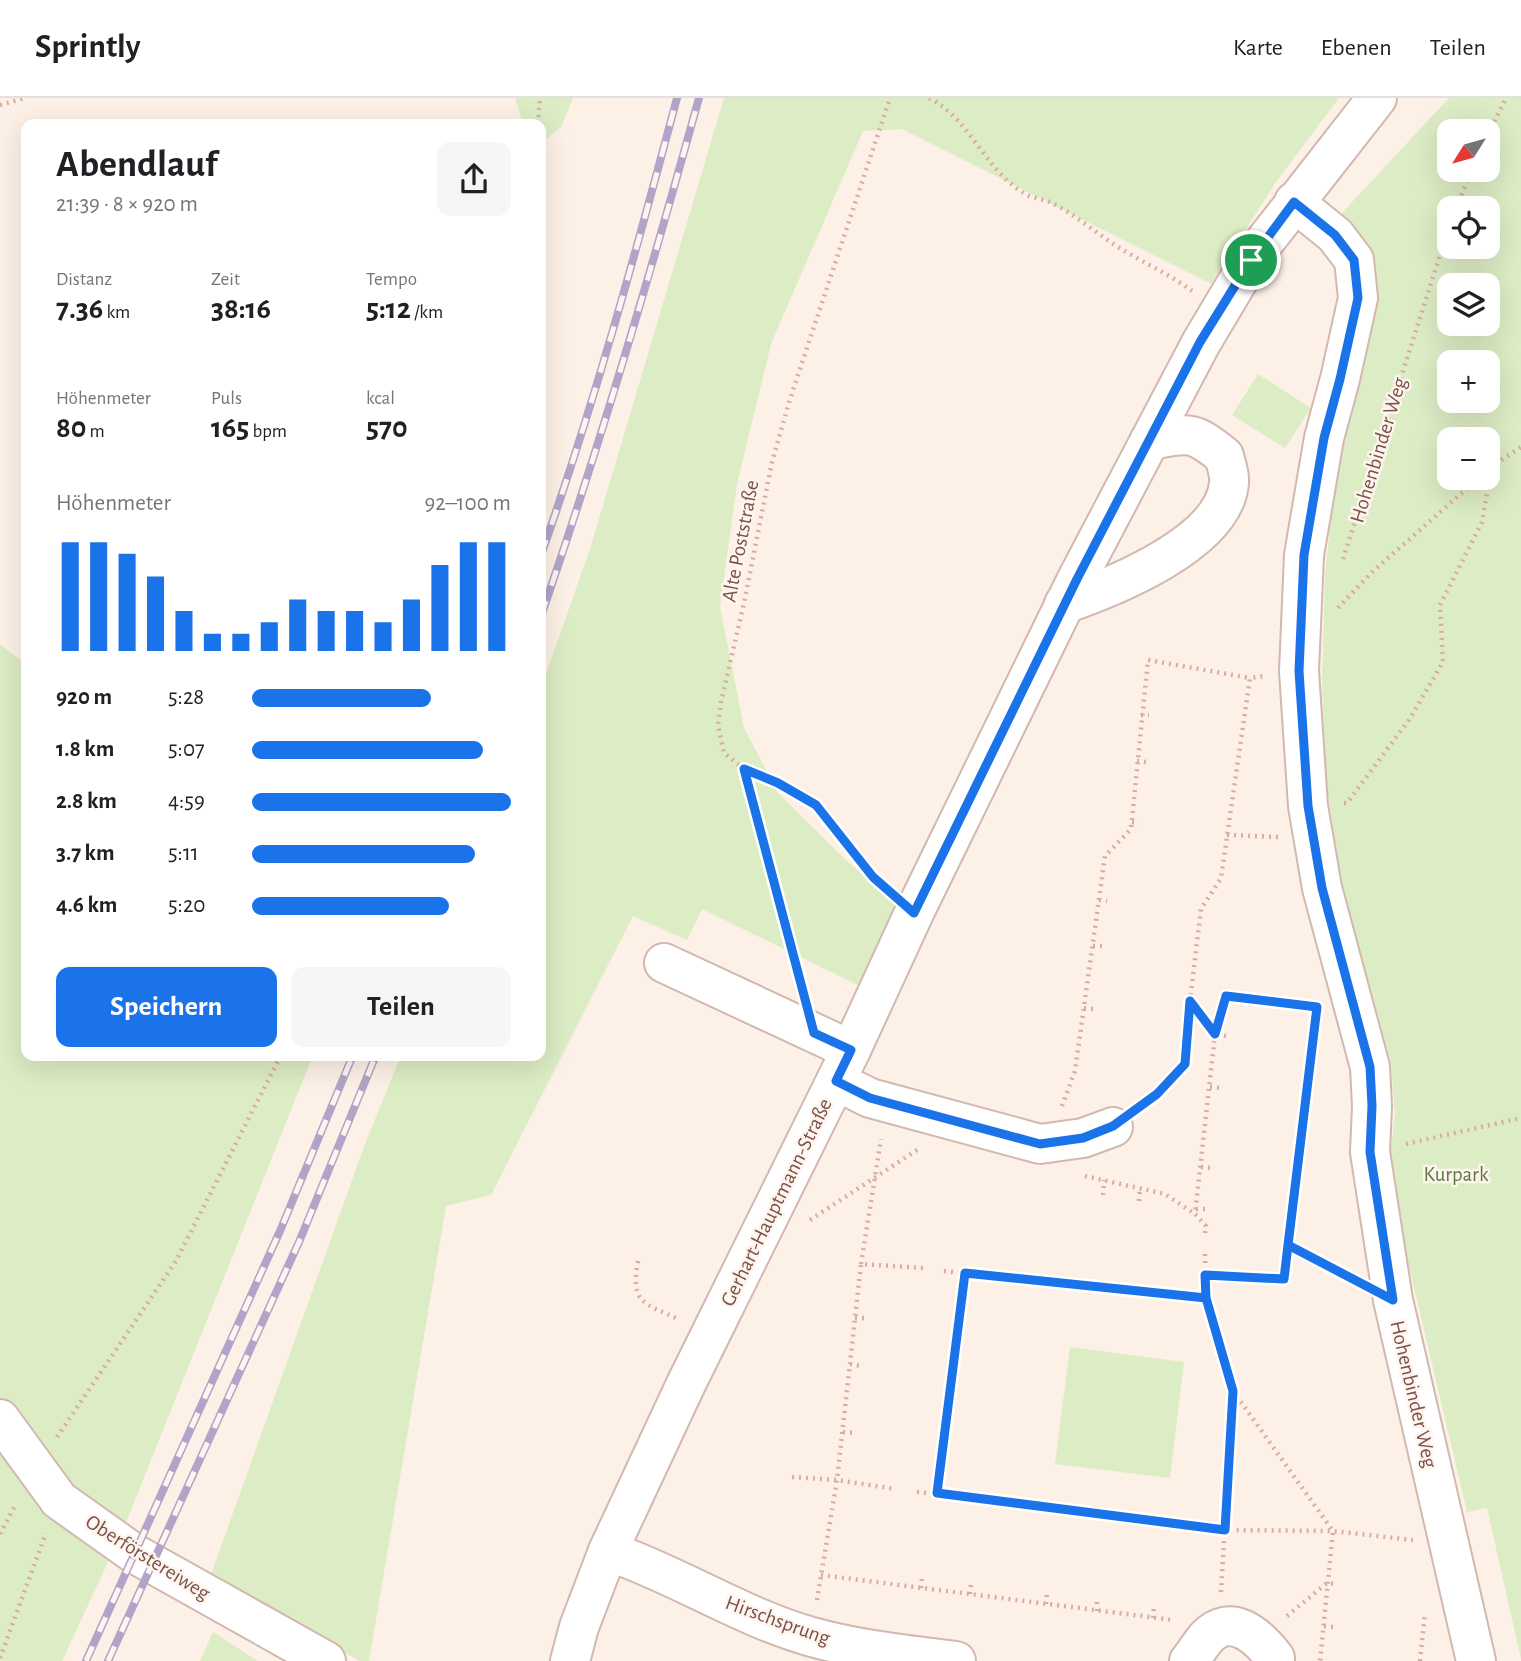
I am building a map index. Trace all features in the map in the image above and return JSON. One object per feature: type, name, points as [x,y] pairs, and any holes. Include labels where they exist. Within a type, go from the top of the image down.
[{"type":"street","name":"Gerhart-Hauptmann-Straße","points":[[570,1661],[579,1627],[608,1551],[710,1334],[843,1066],[1064,604],[1200,342],[1251,260],[1377,98]]},
{"type":"street","name":"Hohenbinder Weg","points":[[1294,202],[1335,235],[1354,260],[1358,298],[1324,438],[1304,555],[1299,671],[1311,822],[1322,888],[1370,1067],[1370,1152],[1393,1300],[1476,1661]]},
{"type":"street","points":[[1064,604],[1107,589],[1153,566],[1193,540],[1219,512],[1229,482],[1224,456],[1202,438],[1182,434],[1150,440]]},
{"type":"street","points":[[664,963],[814,1033],[870,1098],[1040,1144],[1083,1138],[1113,1126]]},
{"type":"street","name":"Oberförstereiweg","points":[[0,1419],[59,1500],[135,1554],[326,1661]]},
{"type":"street","name":"Hirschsprung","points":[[608,1551],[648,1565],[728,1603],[811,1637],[877,1651],[956,1661]]},
{"type":"street","points":[[1189,1661],[1207,1636],[1224,1627],[1241,1628],[1267,1649]]},
{"type":"path","points":[[0,105],[25,98]]},
{"type":"path","points":[[538,119],[540,98]]},
{"type":"path","name":"Alte Poststraße","points":[[890,98],[790,399],[772,462],[718,725],[724,753],[744,769],[778,783],[816,805],[873,877],[914,913]]},
{"type":"path","points":[[929,98],[940,104],[958,121],[993,165],[1022,193],[1051,203],[1085,222],[1121,249],[1178,281],[1220,311]]},
{"type":"path","points":[[1496,119],[1506,98]]},
{"type":"path","name":"Hohenbinder Weg","points":[[1339,569],[1439,259]]},
{"type":"path","points":[[1500,461],[1521,447]]},
{"type":"path","points":[[1336,610],[1371,573],[1465,490]]},
{"type":"path","points":[[1227,835],[1311,822],[1347,803],[1409,720],[1443,662],[1440,605],[1482,522],[1487,490]]},
{"type":"path","points":[[1049,1142],[1075,1071],[1105,856],[1131,829],[1148,660],[1250,678],[1299,671]]},
{"type":"path","points":[[1113,1126],[1157,1094],[1185,1064],[1202,909],[1221,878],[1250,678]]},
{"type":"path","points":[[1141,715],[1149,715]]},
{"type":"path","points":[[1137,761],[1146,762]]},
{"type":"path","points":[[744,769],[814,1033]]},
{"type":"path","points":[[1132,822],[1139,823]]},
{"type":"path","points":[[1100,900],[1107,901]]},
{"type":"path","points":[[1093,946],[1102,946]]},
{"type":"path","points":[[1195,1212],[1215,1034],[1226,996],[1317,1007],[1284,1279],[1205,1275]]},
{"type":"path","points":[[1190,1001],[1215,1034],[1226,1036]]},
{"type":"path","points":[[1084,1008],[1093,1009]]},
{"type":"path","points":[[35,1469],[176,1261],[278,1061]]},
{"type":"path","points":[[1210,1087],[1221,1088]]},
{"type":"path","points":[[1370,1152],[1521,1118]]},
{"type":"path","points":[[806,1222],[960,1121]]},
{"type":"path","points":[[811,1637],[837,1480],[861,1265],[882,1133]]},
{"type":"path","points":[[1201,1167],[1211,1168]]},
{"type":"path","points":[[1102,1195],[1104,1180]]},
{"type":"path","points":[[1139,1201],[1140,1188]]},
{"type":"path","points":[[1166,1194],[1195,1212],[1206,1226],[1205,1233]]},
{"type":"path","points":[[1195,1212],[1205,1209]]},
{"type":"path","points":[[1288,1245],[1393,1300]]},
{"type":"path","points":[[1205,1254],[1206,1298],[1233,1391],[1333,1531],[1320,1661]]},
{"type":"path","points":[[638,1261],[634,1280],[637,1295],[646,1304],[710,1334]]},
{"type":"path","points":[[861,1265],[923,1268]]},
{"type":"path","points":[[944,1271],[1206,1298]]},
{"type":"path","points":[[937,1493],[965,1273]]},
{"type":"path","points":[[855,1318],[866,1318]]},
{"type":"path","points":[[850,1364],[861,1366]]},
{"type":"path","points":[[1221,1593],[1233,1391]]},
{"type":"path","points":[[843,1432],[856,1433]]},
{"type":"path","points":[[792,1477],[837,1480],[895,1489]]},
{"type":"path","points":[[917,1492],[1225,1530],[1333,1531],[1449,1542]]},
{"type":"path","points":[[0,1658],[59,1500]]},
{"type":"path","points":[[821,1575],[1176,1621]]},
{"type":"path","points":[[920,1588],[922,1578]]},
{"type":"path","points":[[1327,1583],[1338,1584]]},
{"type":"path","points":[[1267,1649],[1327,1583]]},
{"type":"path","points":[[971,1584],[971,1594]]},
{"type":"path","points":[[1046,1604],[1047,1594]]},
{"type":"path","points":[[1097,1600],[1097,1611]]},
{"type":"path","points":[[1153,1618],[1154,1607]]},
{"type":"path","points":[[1324,1626],[1334,1627]]},
{"type":"green space","points":[[515,98],[573,98],[561,127],[546,139],[546,119],[521,119]]},
{"type":"green space","points":[[724,98],[1339,98],[1276,182],[1211,284],[902,129],[863,131],[771,344],[737,484],[720,607],[744,728],[778,793],[848,862],[899,904],[862,987],[702,909],[687,940],[633,916],[491,1195],[446,1206],[369,1661],[360,1661],[210,1577],[365,1144],[399,1061],[546,1061],[546,674],[590,549]]},
{"type":"green space","name":"Kurpark","points":[[1449,98],[1521,98],[1521,1659],[1487,1508],[1467,1512],[1388,1177],[1395,1115],[1391,1064],[1341,880],[1326,782],[1322,682],[1325,575],[1363,251],[1341,214]]},
{"type":"green space","points":[[1258,374],[1311,408],[1285,448],[1232,415]]},
{"type":"green space","points":[[0,644],[21,661],[21,1061],[311,1061],[123,1530],[62,1661],[0,1661]]},
{"type":"green space","points":[[1070,1347],[1184,1362],[1170,1478],[1055,1464]]},
{"type":"green space","points":[[213,1632],[258,1661],[200,1661]]},
{"type":"railway","points":[[546,540],[597,385],[677,98]]},
{"type":"railway","points":[[546,601],[624,358],[699,98]]},
{"type":"railway","points":[[86,1661],[280,1231],[351,1061]]},
{"type":"railway","points":[[108,1661],[299,1242],[374,1061]]},
{"type":"route","points":[[1251,260],[1200,342],[1077,579],[914,913],[873,877],[816,805],[778,783],[744,769],[814,1033],[851,1050],[836,1081],[870,1098],[1040,1144],[1083,1138],[1113,1126],[1157,1094],[1185,1064],[1190,1001],[1215,1034],[1226,996],[1317,1007],[1288,1245],[1284,1279],[1205,1275],[1206,1298],[965,1273],[937,1493],[1225,1530],[1233,1391],[1206,1298],[1205,1275],[1284,1279],[1288,1245],[1393,1300],[1370,1152],[1370,1067],[1322,888],[1308,806],[1299,671],[1304,555],[1324,438],[1358,298],[1354,260],[1335,235],[1294,202],[1251,260]]}]
